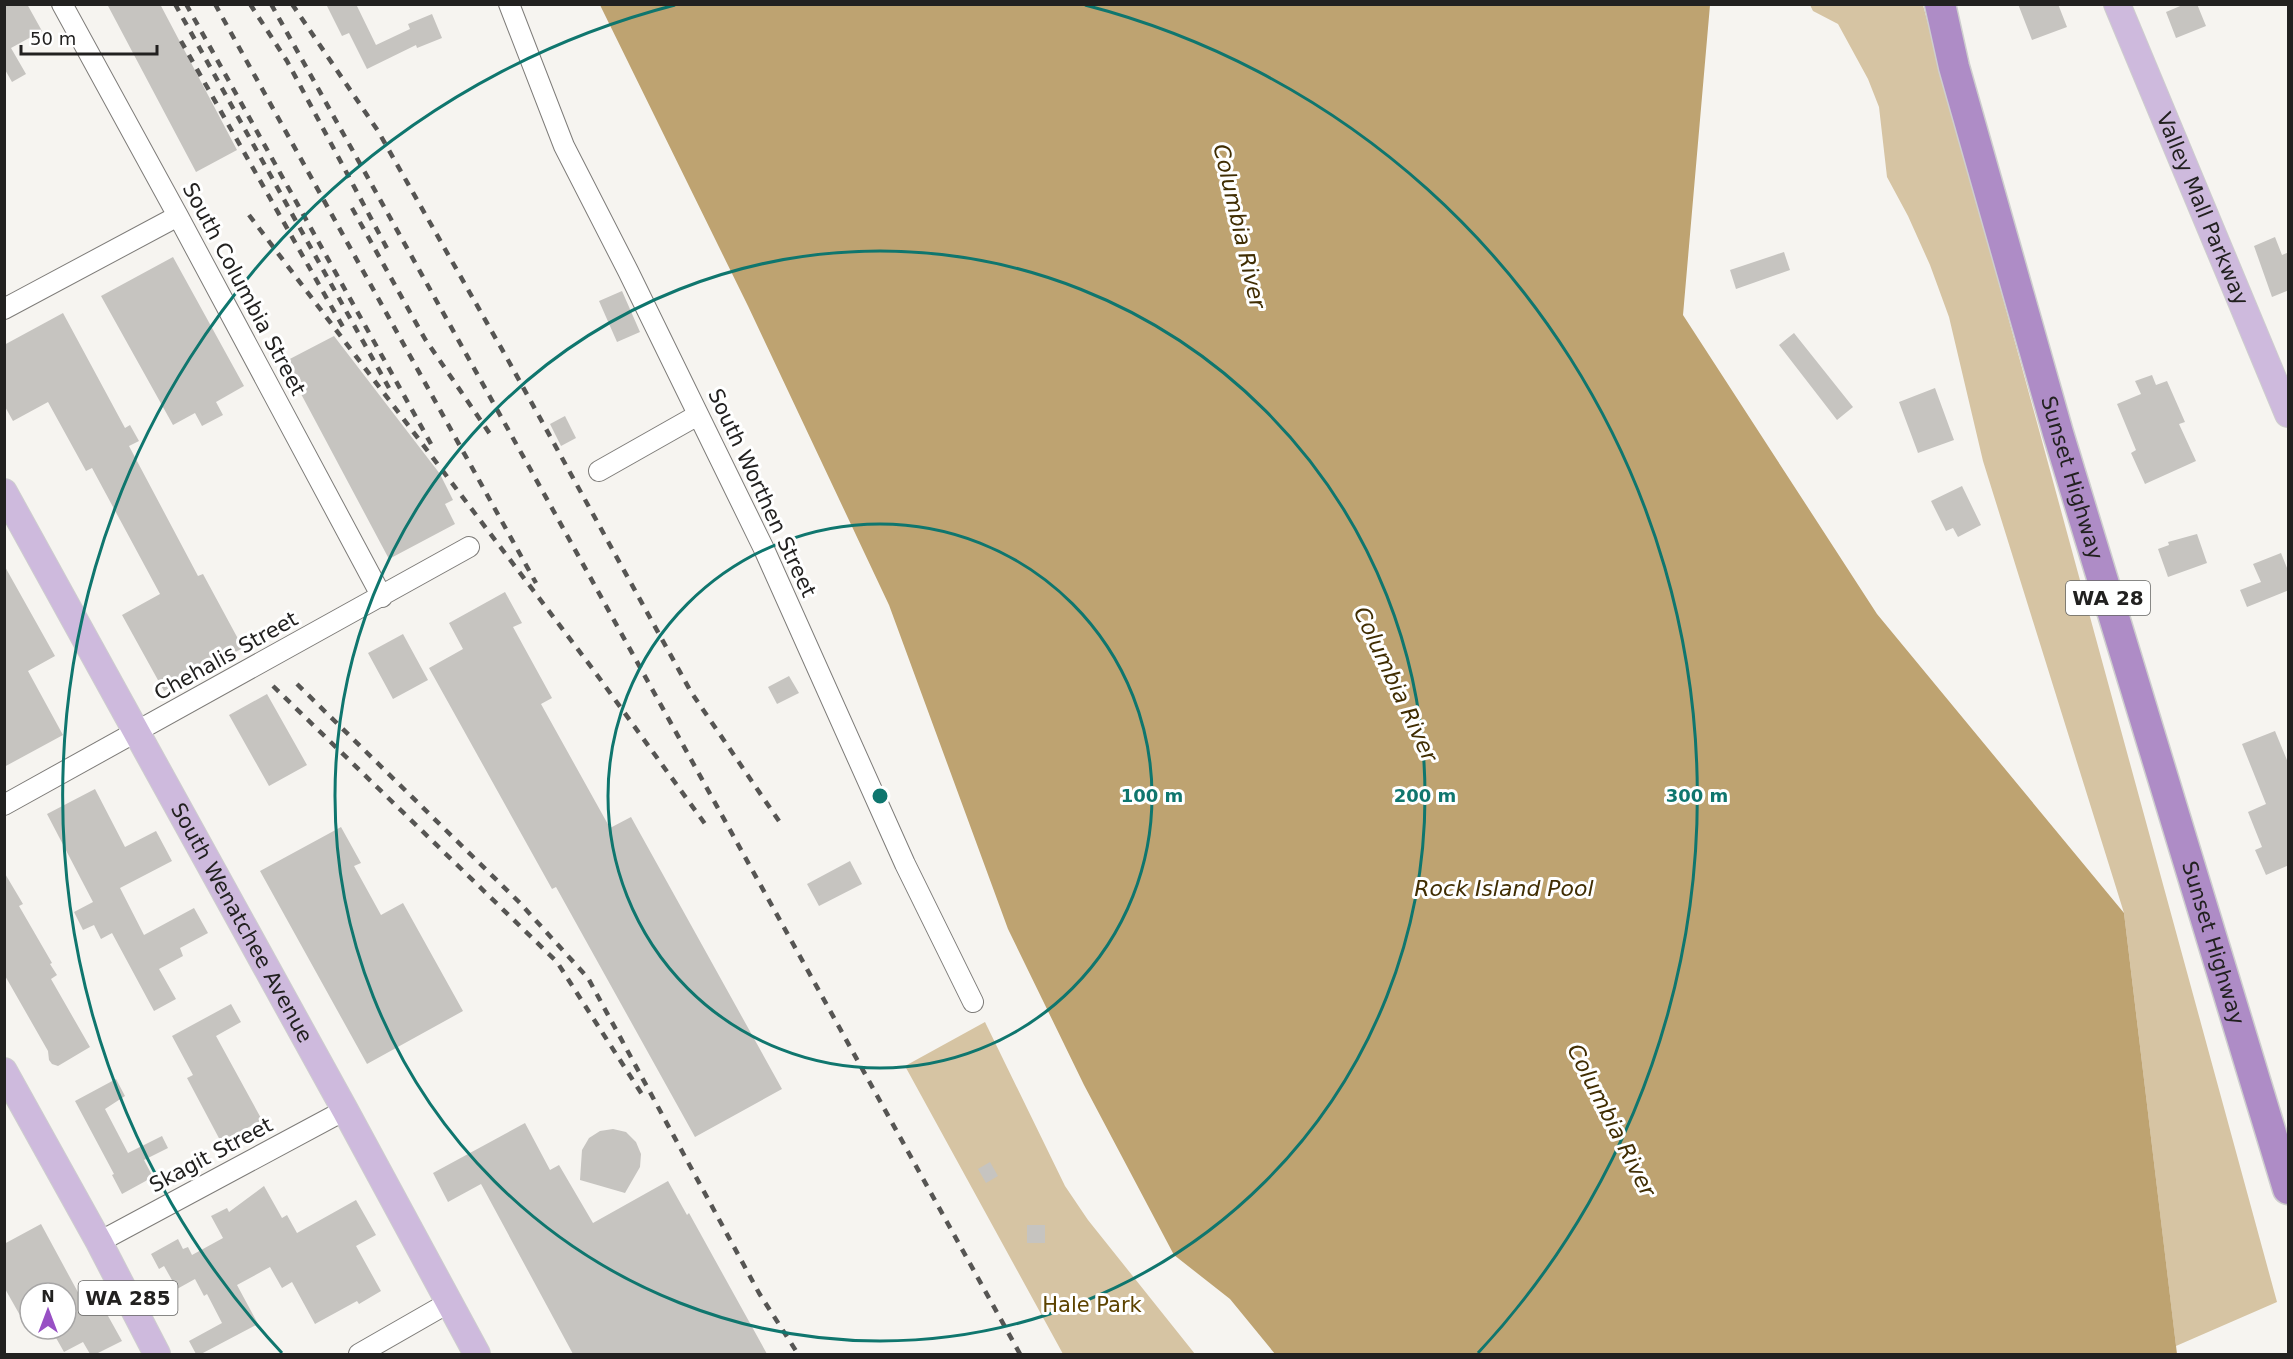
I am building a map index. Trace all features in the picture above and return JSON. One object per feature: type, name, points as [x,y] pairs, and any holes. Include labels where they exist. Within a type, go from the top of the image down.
[{"type":"highway","name":"Sunset Highway","points":[[1940,4],[1954,67],[2061,444],[2289,1189]]},
{"type":"main road","name":"Valley Mall Parkway","points":[[2117,4],[2289,414]]},
{"type":"main road","name":"South Wenatchee Avenue","points":[[4,492],[138,732],[477,1354]]},
{"type":"main road","name":"WA 285","points":[[4,1071],[99,1242],[157,1354]]},
{"type":"street","name":"South Columbia Street","points":[[62,4],[382,597]]},
{"type":"street","name":"South Worthen Street","points":[[509,4],[564,146],[764,549],[905,864],[973,1002]]},
{"type":"street","points":[[4,309],[178,216]]},
{"type":"street","points":[[599,471],[698,415]]},
{"type":"street","name":"Chehalis Street","points":[[4,805],[469,547]]},
{"type":"street","name":"Skagit Street","points":[[99,1242],[345,1110]]},
{"type":"street","points":[[359,1354],[448,1303]]},
{"type":"green space","points":[[1810,5],[1923,5],[2277,1302],[2176,1346],[2124,913],[1983,461],[1949,317],[1930,265],[1887,177],[1879,107],[1868,79],[1838,24],[1813,11]]},
{"type":"green space","name":"Hale Park","points":[[985,1022],[1065,1186],[1088,1220],[1195,1354],[1063,1354],[905,1066]]},
{"type":"water","name":"Rock Island Pool","points":[[600,5],[1710,5],[1683,315],[1877,614],[2124,913],[2177,1354],[1275,1354],[1230,1299],[1174,1255],[1084,1085],[1008,929],[889,605],[748,306]]},
{"type":"building","points":[[4,4],[27,4],[42,31],[11,48],[26,74],[12,82],[4,68]]},
{"type":"building","points":[[107,4],[160,4],[237,150],[196,172]]},
{"type":"building","points":[[326,4],[356,4],[376,45],[410,29],[408,24],[432,14],[442,38],[417,48],[416,45],[367,69],[349,33],[342,36]]},
{"type":"building","points":[[2018,4],[2058,4],[2067,27],[2032,40]]},
{"type":"building","points":[[2185,4],[2197,4],[2206,26],[2176,38],[2166,12]]},
{"type":"building","points":[[2275,237],[2282,255],[2289,252],[2289,290],[2272,297],[2254,246]]},
{"type":"building","points":[[1784,252],[1790,270],[1736,289],[1730,270]]},
{"type":"building","points":[[173,257],[244,386],[216,402],[223,415],[202,426],[195,413],[173,425],[101,296]]},
{"type":"building","points":[[622,291],[640,332],[617,342],[599,301]]},
{"type":"building","points":[[63,313],[125,428],[130,425],[139,441],[129,446],[198,576],[203,574],[243,648],[164,691],[122,615],[160,594],[92,468],[86,471],[48,402],[13,421],[4,405],[4,345]]},
{"type":"building","points":[[1794,333],[1853,407],[1837,420],[1779,345]]},
{"type":"building","points":[[334,336],[440,474],[453,500],[445,504],[455,524],[389,559],[284,362]]},
{"type":"building","points":[[2152,375],[2156,385],[2167,381],[2185,422],[2179,424],[2196,461],[2145,484],[2131,453],[2136,450],[2117,404],[2141,394],[2135,381]]},
{"type":"building","points":[[1935,388],[1954,440],[1918,453],[1899,402]]},
{"type":"building","points":[[565,416],[576,438],[561,446],[550,424]]},
{"type":"building","points":[[1962,486],[1981,525],[1958,537],[1953,528],[1946,531],[1931,501]]},
{"type":"building","points":[[2197,534],[2207,563],[2168,577],[2158,549],[2169,545],[2168,542]]},
{"type":"building","points":[[2281,553],[2289,573],[2289,590],[2247,607],[2240,590],[2261,582],[2253,564]]},
{"type":"building","points":[[4,565],[55,656],[28,671],[63,735],[4,767]]},
{"type":"building","points":[[505,592],[522,623],[513,627],[552,698],[541,704],[610,828],[631,817],[782,1089],[695,1137],[556,887],[552,889],[429,668],[463,649],[449,623]]},
{"type":"building","points":[[403,634],[428,680],[393,699],[368,653]]},
{"type":"building","points":[[789,676],[799,693],[777,704],[768,687]]},
{"type":"building","points":[[267,694],[307,765],[269,786],[229,715]]},
{"type":"building","points":[[2275,731],[2289,765],[2289,865],[2266,875],[2255,850],[2262,847],[2248,812],[2266,804],[2242,744]]},
{"type":"building","points":[[95,789],[125,847],[156,831],[172,861],[120,888],[144,935],[194,908],[208,933],[180,948],[183,956],[159,969],[176,999],[154,1011],[112,933],[101,939],[94,925],[83,930],[74,912],[93,902],[47,814]]},
{"type":"building","points":[[341,827],[361,863],[354,866],[381,915],[403,903],[463,1011],[367,1064],[260,871]]},
{"type":"building","points":[[850,861],[862,884],[819,906],[807,884]]},
{"type":"building","points":[[4,872],[23,904],[19,906],[52,963],[50,964],[57,975],[51,979],[90,1047],[58,1066],[49,1060],[48,1051],[4,974]]},
{"type":"building","points":[[231,1004],[241,1022],[216,1036],[262,1120],[221,1142],[187,1078],[193,1075],[172,1036]]},
{"type":"building","points":[[116,1079],[125,1096],[105,1109],[128,1153],[162,1136],[168,1148],[144,1160],[153,1177],[122,1194],[112,1175],[114,1174],[75,1101]]},
{"type":"building","points":[[525,1123],[550,1170],[559,1165],[593,1223],[668,1181],[687,1215],[689,1213],[767,1354],[573,1354],[481,1184],[448,1202],[433,1173]]},
{"type":"building","points":[[613,1129],[626,1132],[636,1142],[641,1154],[640,1167],[625,1193],[580,1180],[582,1150],[589,1138],[600,1131]]},
{"type":"building","points":[[990,1162],[998,1176],[986,1183],[978,1169]]},
{"type":"building","points":[[264,1186],[282,1218],[287,1215],[297,1233],[356,1200],[376,1235],[356,1246],[381,1291],[315,1324],[292,1282],[282,1288],[270,1267],[237,1285],[258,1324],[201,1354],[196,1354],[189,1341],[222,1323],[207,1294],[204,1296],[195,1279],[177,1289],[164,1266],[159,1269],[151,1254],[178,1239],[183,1249],[188,1247],[192,1255],[223,1238],[211,1216],[227,1208],[229,1212]]},
{"type":"building","points":[[41,1224],[72,1281],[18,1281],[18,1312],[4,1287],[4,1244]]},
{"type":"building","points":[[1027,1225],[1045,1225],[1045,1243],[1027,1243]]},
{"type":"building","points":[[93,1289],[122,1341],[96,1354],[90,1354],[83,1342],[64,1352],[58,1341],[78,1341],[78,1292],[80,1296]]},
{"type":"railway","points":[[175,4],[389,388]]},
{"type":"railway","points":[[186,4],[431,444]]},
{"type":"railway","points":[[215,4],[536,583]]},
{"type":"railway","points":[[250,4],[287,61],[390,254]]},
{"type":"railway","points":[[271,4],[1020,1354]]},
{"type":"railway","points":[[292,4],[378,131],[508,360],[691,692],[781,824]]},
{"type":"railway","points":[[181,41],[343,327]]},
{"type":"railway","points":[[352,208],[425,339],[490,434]]},
{"type":"railway","points":[[249,215],[592,668],[708,828]]},
{"type":"railway","points":[[297,684],[519,902],[588,978],[759,1293],[798,1354]]},
{"type":"railway","points":[[273,686],[557,962],[645,1099]]},
{"type":"water label","name":"Columbia River","points":[[1240,226]]},
{"type":"water label","name":"Columbia River","points":[[1396,684]]},
{"type":"water label","name":"Columbia River","points":[[1612,1120]]}]
